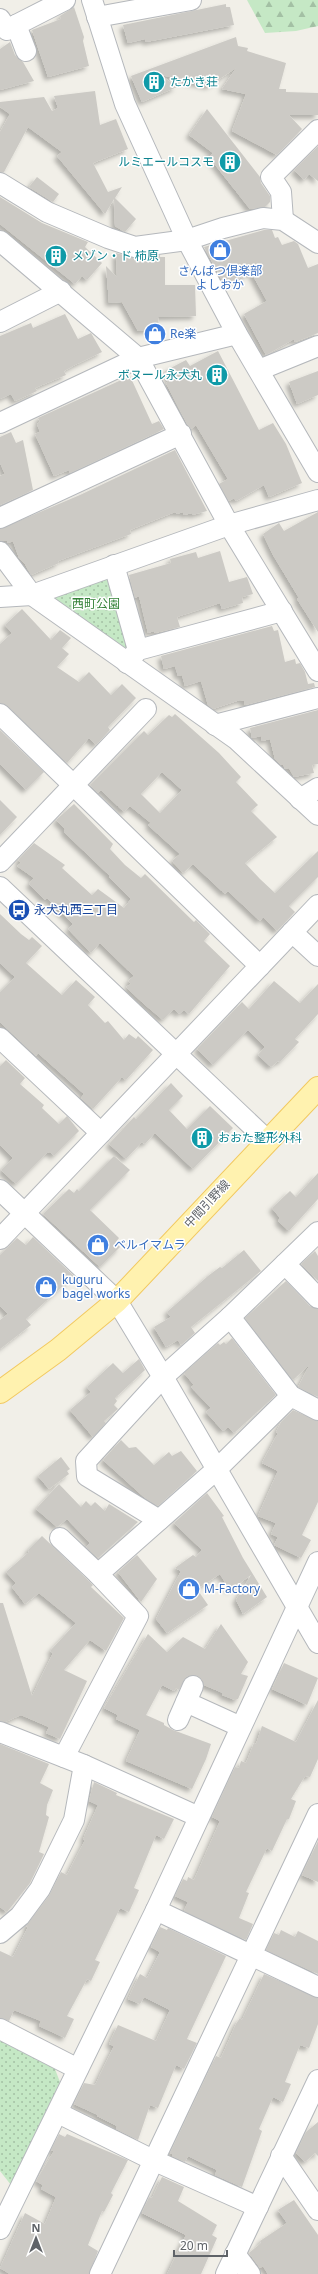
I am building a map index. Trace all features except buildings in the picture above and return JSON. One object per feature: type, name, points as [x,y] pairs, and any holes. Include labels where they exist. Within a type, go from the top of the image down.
[{"type":"main road","name":"中間引野線","points":[[0,1392],[58,1350],[117,1301],[267,1140],[318,1088]]},
{"type":"street","points":[[26,51],[8,22],[65,0]]},
{"type":"street","points":[[191,0],[95,8],[125,104],[187,240],[237,334],[318,472]]},
{"type":"street","points":[[283,220],[281,192],[271,177],[318,130]]},
{"type":"street","points":[[0,183],[47,212],[108,238],[135,247],[187,240],[223,228],[263,218],[283,220],[318,243]]},
{"type":"street","points":[[0,241],[61,291],[138,358],[181,434],[229,525],[318,671]]},
{"type":"street","points":[[0,322],[61,291]]},
{"type":"street","points":[[0,423],[138,358],[237,334]]},
{"type":"street","points":[[259,370],[318,346]]},
{"type":"street","points":[[0,518],[181,434]]},
{"type":"street","points":[[0,597],[32,595],[229,525],[318,500]]},
{"type":"street","points":[[0,552],[32,595],[132,657],[215,725],[236,739],[318,815]]},
{"type":"street","points":[[114,565],[132,657]]},
{"type":"street","points":[[132,657],[282,611]]},
{"type":"street","points":[[215,725],[318,698]]},
{"type":"street","points":[[0,862],[146,709]]},
{"type":"street","points":[[0,714],[74,784],[260,966]]},
{"type":"street","points":[[300,799],[318,788]]},
{"type":"street","points":[[0,887],[267,1140]]},
{"type":"street","points":[[0,1239],[318,904]]},
{"type":"street","points":[[292,932],[318,956]]},
{"type":"street","points":[[0,1038],[100,1133]]},
{"type":"street","points":[[0,1190],[117,1301],[164,1377],[318,1643]]},
{"type":"street","points":[[159,1520],[86,1476],[86,1461],[164,1377],[230,1317],[318,1232]]},
{"type":"street","points":[[285,1264],[318,1298]]},
{"type":"street","points":[[230,1317],[290,1396],[318,1410]]},
{"type":"street","points":[[98,1574],[217,1469],[290,1396]]},
{"type":"street","points":[[60,1538],[98,1574],[138,1616],[64,1757]]},
{"type":"street","points":[[0,2229],[58,2114],[78,2069],[156,1910],[318,1562]]},
{"type":"street","points":[[186,1703],[241,1726]]},
{"type":"street","points":[[0,1732],[84,1765],[199,1817]]},
{"type":"street","points":[[0,1933],[20,1916],[40,1889],[74,1820],[84,1765]]},
{"type":"street","points":[[100,2274],[155,2161],[318,1814]]},
{"type":"street","points":[[156,1910],[318,1987]]},
{"type":"street","points":[[0,2029],[78,2069]]},
{"type":"street","points":[[226,2274],[318,2080]]},
{"type":"street","points":[[58,2114],[155,2161],[258,2207]]},
{"type":"street","points":[[281,2156],[318,2210]]},
{"type":"street","points":[[236,2254],[250,2274]]},
{"type":"green space","points":[[247,0],[318,0],[318,26],[296,31],[265,33]]},
{"type":"green space","name":"西町公園","points":[[110,576],[132,648],[122,651],[51,596]]},
{"type":"green space","points":[[0,2039],[53,2064],[60,2082],[11,2185],[0,2171]]},
{"type":"place","name":"たかき荘","points":[[154,82]]},
{"type":"place","name":"ルミエールコスモ","points":[[230,162]]},
{"type":"place","name":"さんぱつ倶楽部 よしおか","points":[[220,250]]},
{"type":"place","name":"メゾン・ド 柿原","points":[[56,256]]},
{"type":"place","name":"Re楽","points":[[155,334]]},
{"type":"place","name":"ボヌール永犬丸","points":[[217,375]]},
{"type":"place","name":"永犬丸西三丁目","points":[[19,910]]},
{"type":"place","name":"おおた整形外科","points":[[202,1138]]},
{"type":"place","name":"ベルイマムラ","points":[[98,1245]]},
{"type":"place","name":"kuguru bagel works","points":[[46,1287]]},
{"type":"place","name":"M-Factory","points":[[189,1589]]}]
